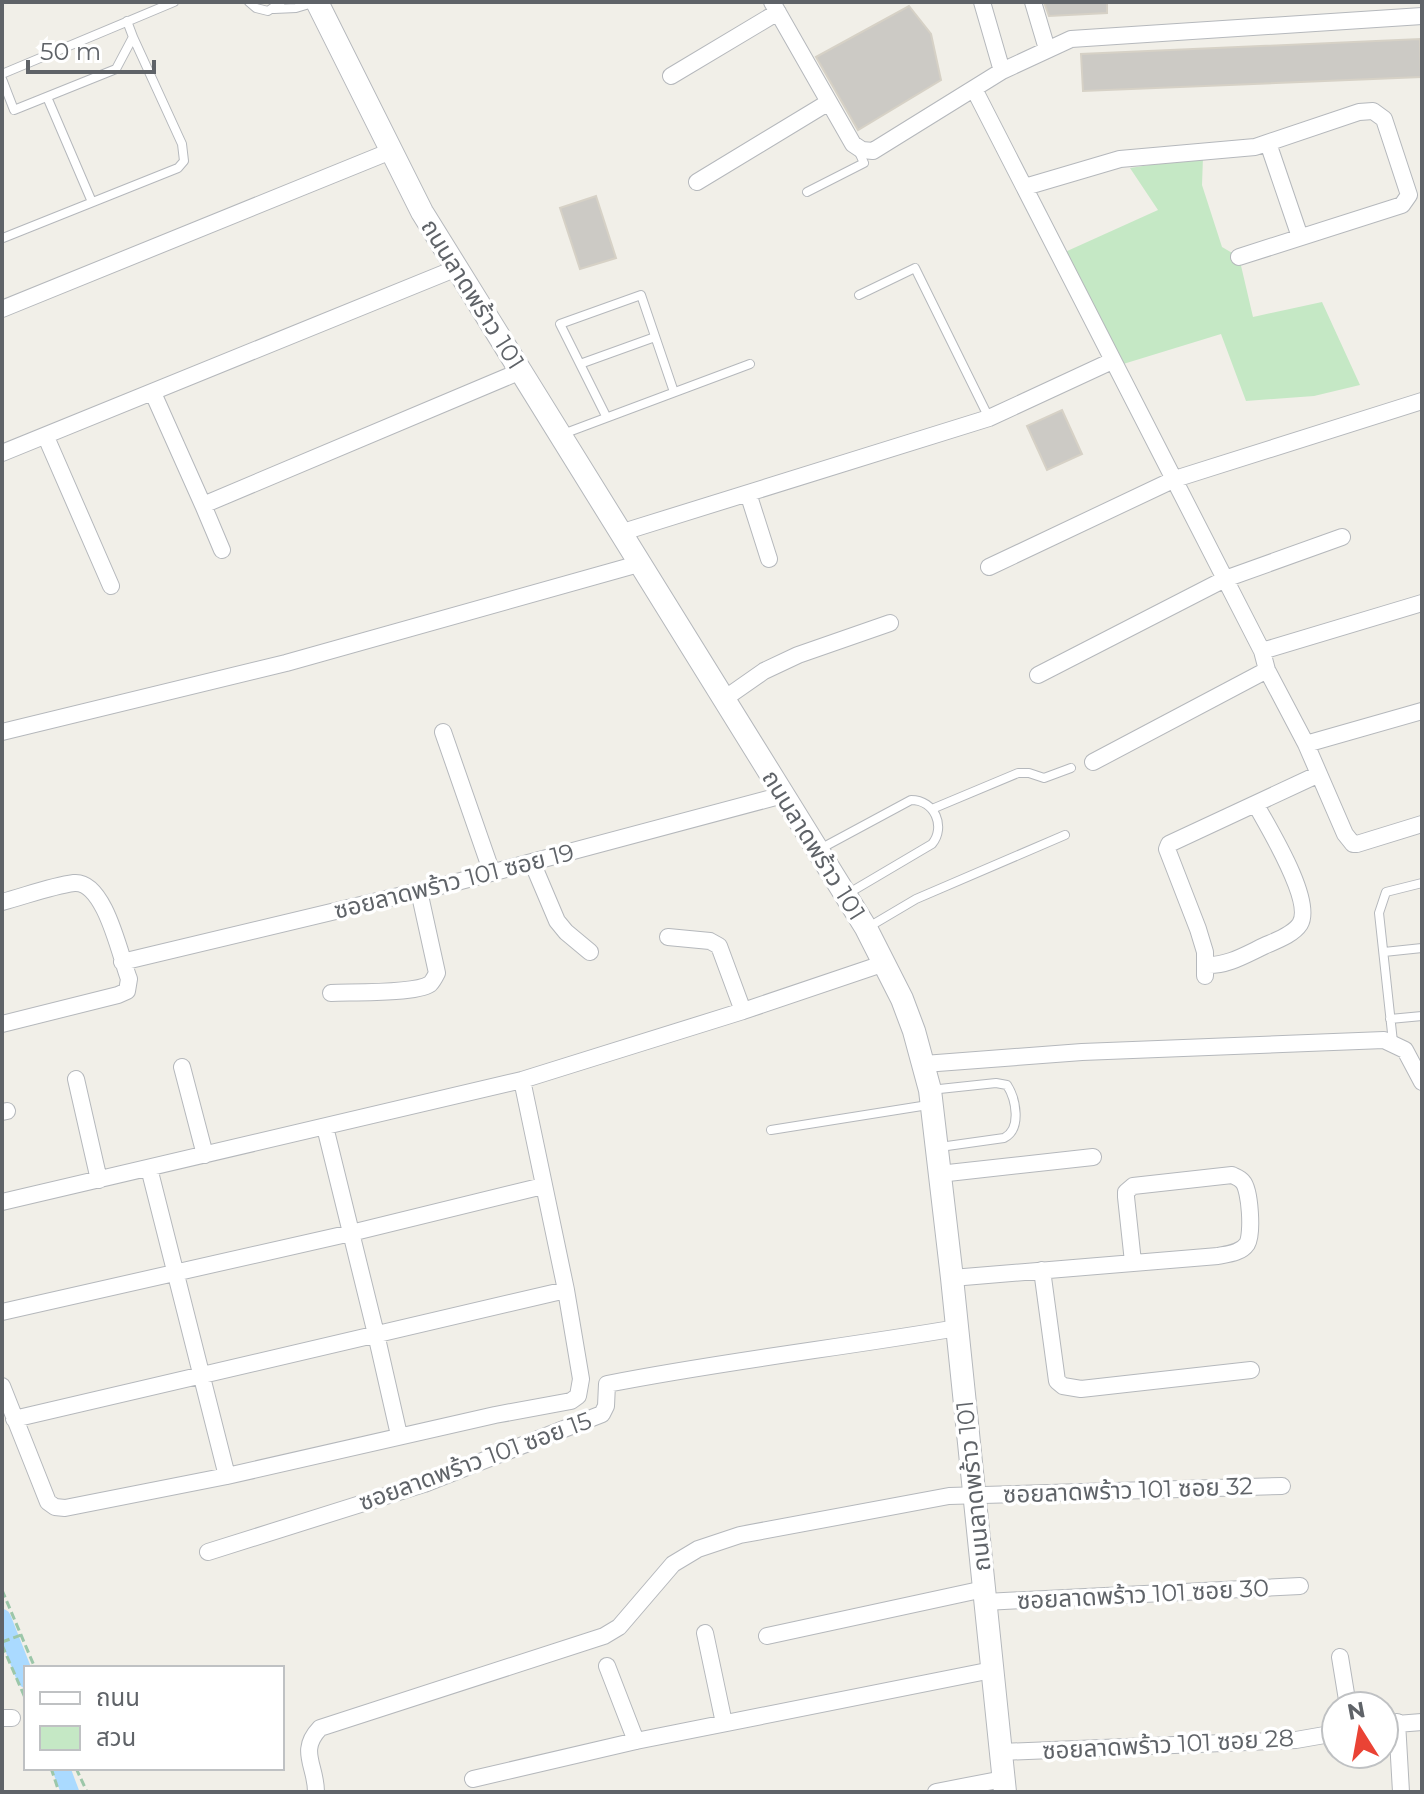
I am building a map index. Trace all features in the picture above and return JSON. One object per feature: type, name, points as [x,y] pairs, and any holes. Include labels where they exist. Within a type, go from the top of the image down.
[{"type":"street","name":"ถนนลาดพร้าว 101","points":[[317,2],[422,212],[866,928],[902,999],[924,1064],[937,1147],[1004,1786]]},
{"type":"street","points":[[982,2],[1002,71]]},
{"type":"street","points":[[1033,2],[1047,49]]},
{"type":"street","points":[[671,76],[775,7],[856,146],[873,151],[1002,71],[1071,39],[1422,16]]},
{"type":"street","points":[[974,89],[1262,651],[1267,670],[1306,744],[1345,834],[1353,844],[1422,824]]},
{"type":"street","points":[[697,182],[829,102]]},
{"type":"street","points":[[1025,187],[1120,159],[1255,147],[1359,112],[1373,111],[1384,119],[1409,195],[1407,201],[1239,257]]},
{"type":"street","points":[[1268,143],[1300,237]]},
{"type":"street","points":[[2,309],[391,151]]},
{"type":"street","points":[[2,453],[457,268]]},
{"type":"street","points":[[623,532],[989,418],[1112,361]]},
{"type":"street","points":[[203,505],[521,371]]},
{"type":"street","points":[[153,393],[222,550]]},
{"type":"street","points":[[989,567],[1175,479],[1422,401]]},
{"type":"street","points":[[46,437],[111,586]]},
{"type":"street","points":[[748,493],[769,559]]},
{"type":"street","points":[[1038,675],[1225,579],[1342,537]]},
{"type":"street","points":[[2,732],[286,663],[642,563]]},
{"type":"street","points":[[1262,651],[1422,603]]},
{"type":"street","points":[[724,699],[764,671],[798,655],[890,623]]},
{"type":"street","points":[[1093,762],[1267,670]]},
{"type":"street","points":[[1306,744],[1422,711]]},
{"type":"street","points":[[443,732],[492,873]]},
{"type":"street","points":[[1256,805],[1292,873],[1303,912],[1300,924],[1286,936],[1236,960],[1205,970],[1198,929],[1167,849],[1169,844],[1317,775]]},
{"type":"street","name":"ซอยลาดพร้าว 101 ซอย 19","points":[[122,962],[492,873],[783,795]]},
{"type":"street","points":[[532,862],[557,921],[590,952]]},
{"type":"street","points":[[2,902],[77,883],[90,887],[103,905],[129,979],[127,991],[118,995],[2,1024]]},
{"type":"street","points":[[331,993],[403,990],[432,983],[437,973],[419,891]]},
{"type":"street","points":[[668,937],[710,941],[719,946],[743,1011]]},
{"type":"street","points":[[2,1202],[522,1080],[885,963]]},
{"type":"street","points":[[924,1064],[1082,1052],[1384,1040],[1405,1050],[1422,1082]]},
{"type":"street","points":[[182,1067],[205,1155]]},
{"type":"street","points":[[76,1079],[99,1180]]},
{"type":"street","points":[[2,1386],[48,1502],[65,1508],[227,1476],[399,1435],[559,1404],[578,1396],[581,1379],[566,1290],[522,1080]]},
{"type":"street","points":[[325,1127],[399,1435]]},
{"type":"street","points":[[939,1174],[1093,1157]]},
{"type":"street","points":[[149,1168],[227,1476]]},
{"type":"street","points":[[952,1278],[1218,1256],[1239,1251],[1247,1243],[1251,1230],[1246,1188],[1242,1180],[1232,1175],[1133,1186],[1126,1192],[1133,1262]]},
{"type":"street","points":[[2,1312],[543,1186]]},
{"type":"street","points":[[1042,1270],[1052,1363],[1057,1381],[1063,1386],[1081,1389],[1251,1370]]},
{"type":"street","points":[[14,1419],[566,1290]]},
{"type":"street","name":"ซอยลาดพร้าว 101 ซอย 15","points":[[208,1552],[424,1484],[602,1414],[606,1406],[607,1384],[688,1367],[824,1351],[957,1328]]},
{"type":"street","name":"ซอยลาดพร้าว 101 ซอย 32","points":[[316,1792],[308,1751],[312,1737],[320,1728],[604,1636],[619,1627],[673,1564],[698,1549],[740,1535],[949,1496],[1282,1486]]},
{"type":"street","name":"ซอยลาดพร้าว 101 ซอย 30","points":[[767,1636],[984,1596],[1300,1586]]},
{"type":"street","points":[[705,1633],[724,1723]]},
{"type":"street","points":[[1340,1657],[1345,1690]]},
{"type":"street","points":[[607,1666],[636,1741]]},
{"type":"street","points":[[473,1779],[636,1741],[992,1670]]},
{"type":"street","points":[[1400,1723],[1422,1722]]},
{"type":"street","name":"ซอยลาดพร้าว 101 ซอย 28","points":[[1001,1752],[1296,1740],[1320,1736]]},
{"type":"street","points":[[1398,1770],[1401,1792]]},
{"type":"street","points":[[936,1792],[1004,1786]]},
{"type":"lane","points":[[133,37],[116,69],[14,110],[2,76],[174,2]]},
{"type":"lane","points":[[249,2],[262,11],[278,5],[296,8],[317,2]]},
{"type":"lane","points":[[2,236],[178,168],[184,161],[182,144],[127,21]]},
{"type":"lane","points":[[47,97],[92,202]]},
{"type":"lane","points":[[807,192],[864,163],[856,146]]},
{"type":"lane","points":[[859,295],[915,268],[989,418]]},
{"type":"lane","points":[[606,416],[560,324],[641,295],[674,392]]},
{"type":"lane","points":[[580,364],[655,337]]},
{"type":"lane","points":[[560,435],[750,364]]},
{"type":"lane","points":[[932,809],[1018,773],[1044,778],[1071,768]]},
{"type":"lane","points":[[817,850],[911,800],[926,803],[932,809],[938,822],[938,833],[932,844],[844,895]]},
{"type":"lane","points":[[866,928],[916,899],[1065,835]]},
{"type":"lane","points":[[1393,1042],[1379,913],[1386,892],[1422,883]]},
{"type":"lane","points":[[1384,952],[1422,948]]},
{"type":"lane","points":[[1390,1019],[1422,1016]]},
{"type":"lane","points":[[771,1130],[996,1083],[1007,1085],[1015,1112],[1016,1127],[1012,1134],[1004,1138],[937,1147]]},
{"type":"path","points":[[2,1590],[34,1666]]},
{"type":"path","points":[[22,1635],[2,1644],[24,1695]]},
{"type":"path","points":[[52,1770],[59,1792]]},
{"type":"path","points":[[77,1770],[87,1792]]},
{"type":"green space","points":[[1203,157],[1202,185],[1222,247],[1239,257],[1253,317],[1322,302],[1360,385],[1314,396],[1246,401],[1221,334],[1120,365],[1065,252],[1158,210],[1130,168]]},
{"type":"building","points":[[1044,2],[1107,2],[1107,13],[1049,16]]},
{"type":"building","points":[[909,6],[931,34],[941,80],[858,130],[816,57]]},
{"type":"building","points":[[1420,39],[1421,77],[1083,91],[1081,54]]},
{"type":"building","points":[[596,196],[616,258],[580,269],[560,208]]},
{"type":"building","points":[[1062,410],[1082,454],[1047,470],[1027,426]]},
{"type":"waterway","points":[[2,1618],[24,1674]]},
{"type":"waterway","points":[[62,1770],[70,1792]]}]
